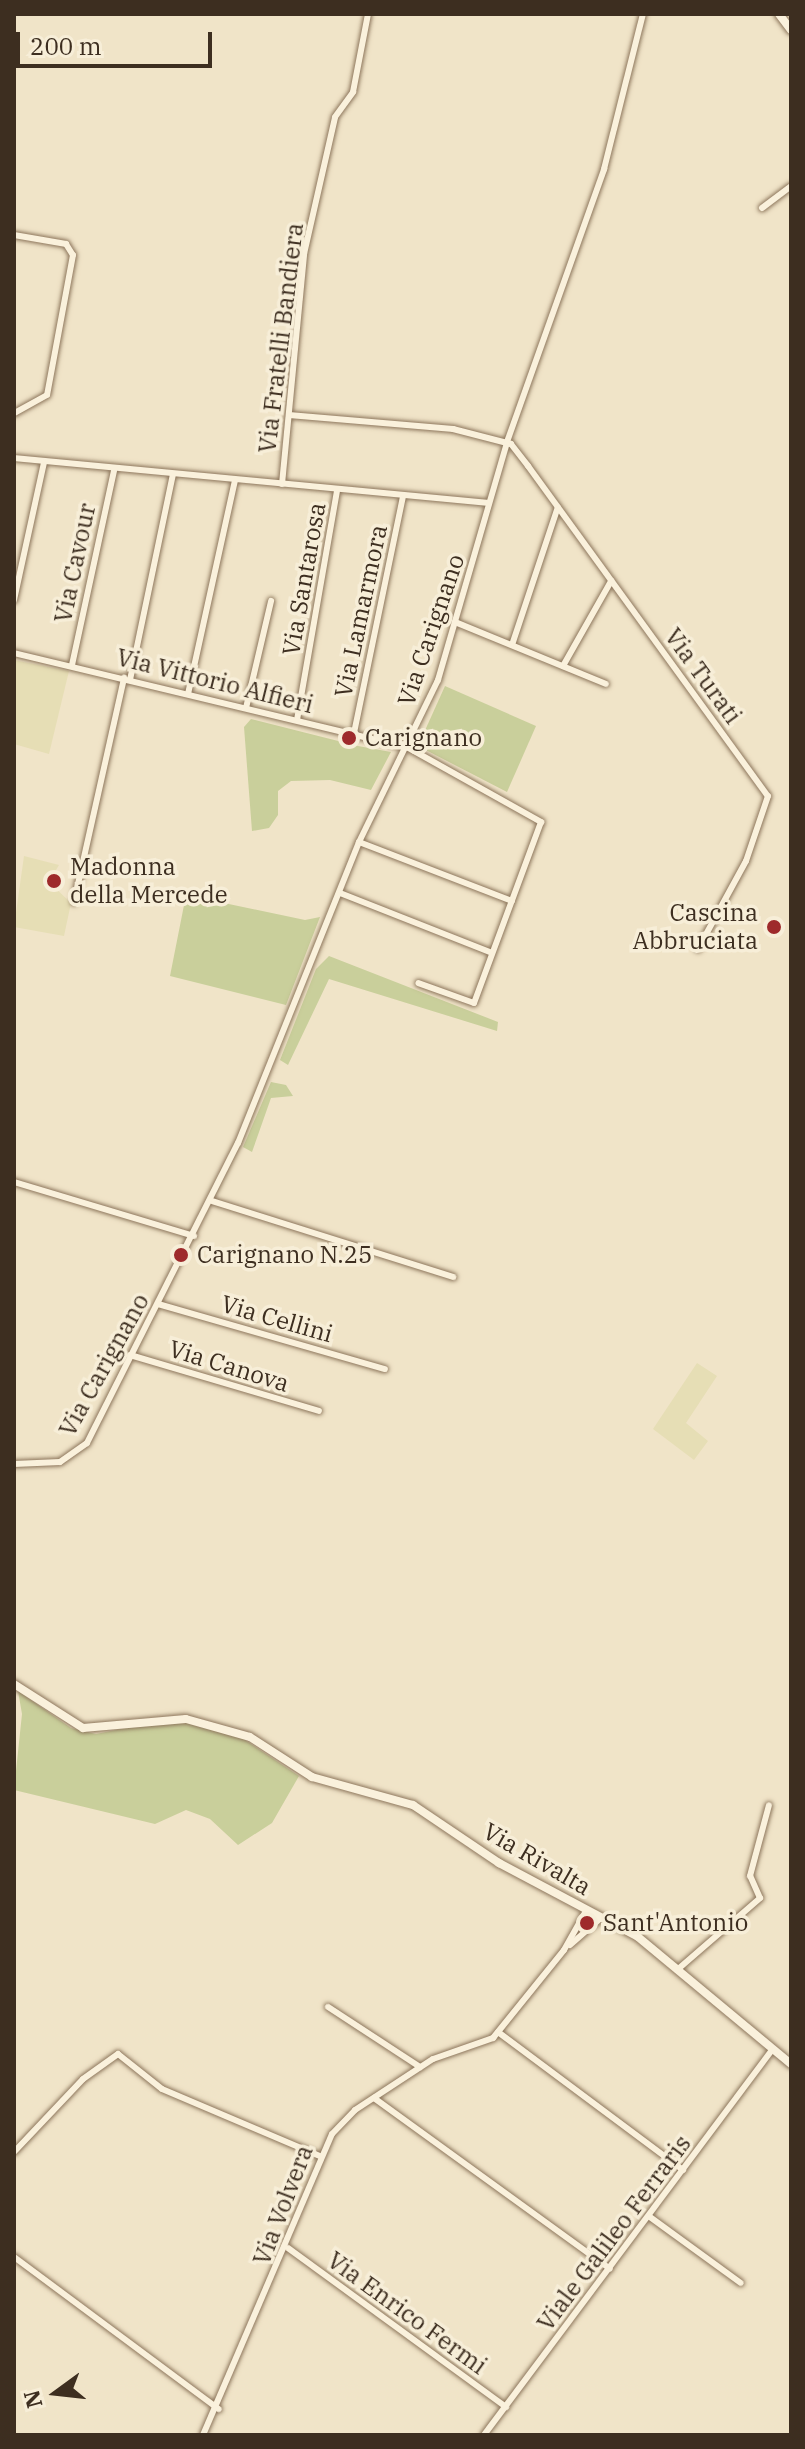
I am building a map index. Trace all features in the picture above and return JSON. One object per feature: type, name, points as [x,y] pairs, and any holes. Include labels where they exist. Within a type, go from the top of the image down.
[{"type":"street","name":"Via Fratelli Bandiera","points":[[282,484],[304,254],[335,117],[353,92],[368,14]]},
{"type":"street","name":"Via Carignano","points":[[14,1464],[41,1465],[74,1456],[87,1443],[212,1201],[359,842],[438,680],[507,442],[604,169],[643,14]]},
{"type":"street","points":[[779,14],[791,30]]},
{"type":"street","points":[[762,208],[791,186]]},
{"type":"street","points":[[14,235],[66,244],[73,255],[47,395],[14,413]]},
{"type":"street","points":[[289,415],[453,429],[507,442]]},
{"type":"street","name":"Via Turati","points":[[507,442],[558,507],[770,803],[698,949]]},
{"type":"street","points":[[14,458],[114,470],[489,503]]},
{"type":"street","points":[[14,600],[44,462]]},
{"type":"street","name":"Via Cavour","points":[[72,665],[114,470]]},
{"type":"street","points":[[74,902],[173,475]]},
{"type":"street","points":[[188,694],[235,481]]},
{"type":"street","name":"Via Santarosa","points":[[297,720],[337,491]]},
{"type":"street","name":"Via Lamarmora","points":[[354,733],[403,497]]},
{"type":"street","points":[[512,645],[558,507]]},
{"type":"street","points":[[563,666],[611,581]]},
{"type":"street","points":[[246,708],[271,601]]},
{"type":"street","points":[[455,622],[606,684]]},
{"type":"street","name":"Via Vittorio Alfieri","points":[[14,653],[407,747],[541,822],[512,901]]},
{"type":"street","points":[[359,842],[512,901],[474,1003],[418,983]]},
{"type":"street","points":[[340,893],[492,953]]},
{"type":"street","points":[[14,1182],[194,1236]]},
{"type":"street","points":[[212,1201],[453,1277]]},
{"type":"street","name":"Via Cellini","points":[[158,1304],[385,1369]]},
{"type":"street","name":"Via Canova","points":[[130,1355],[319,1411]]},
{"type":"street","name":"Via Rivalta","points":[[14,1684],[83,1728],[186,1719],[250,1737],[312,1777],[413,1805],[499,1863],[638,1937],[771,2052],[791,2064]]},
{"type":"street","points":[[677,1970],[760,1898],[750,1876],[769,1805]]},
{"type":"street","name":"Via Volvera","points":[[203,2435],[219,2409],[288,2248],[320,2156],[338,2127],[420,2067],[498,2032],[564,1950],[586,1911]]},
{"type":"street","name":"Via Volvera","points":[[564,1950],[601,1918]]},
{"type":"street","points":[[328,2007],[420,2067]]},
{"type":"street","points":[[498,2032],[683,2170]]},
{"type":"street","name":"Viale Galileo Ferraris","points":[[484,2435],[771,2052]]},
{"type":"street","points":[[14,2152],[83,2079],[118,2054],[162,2089],[320,2156]]},
{"type":"street","points":[[374,2098],[610,2269]]},
{"type":"street","points":[[650,2217],[741,2283]]},
{"type":"street","name":"Via Enrico Fermi","points":[[288,2248],[506,2407]]},
{"type":"street","points":[[14,2257],[219,2409]]},
{"type":"shaded area","points":[[14,660],[69,671],[49,754],[14,744]]},
{"type":"shaded area","points":[[24,856],[59,865],[49,882],[71,903],[64,936],[14,927]]},
{"type":"shaded area","points":[[697,1363],[717,1376],[686,1423],[708,1441],[694,1460],[653,1429]]},
{"type":"green space","points":[[445,686],[536,726],[507,792],[418,746]]},
{"type":"green space","points":[[251,719],[391,752],[371,790],[330,780],[291,781],[278,791],[278,815],[269,828],[252,831],[244,727]]},
{"type":"green space","points":[[186,895],[305,920],[320,917],[286,1005],[170,976]]},
{"type":"green space","points":[[329,956],[498,1022],[497,1031],[329,979],[288,1065],[280,1060],[316,969]]},
{"type":"green space","points":[[271,1082],[286,1085],[293,1096],[271,1098],[252,1152],[243,1147]]},
{"type":"green space","points":[[18,1691],[71,1728],[96,1734],[165,1720],[239,1736],[299,1776],[272,1823],[238,1845],[210,1819],[186,1810],[155,1824],[14,1790],[22,1714]]},
{"type":"place","name":"Carignano","points":[[349,738]]},
{"type":"place","name":"Madonna della Mercede","points":[[54,881]]},
{"type":"place","name":"Cascina Abbruciata","points":[[774,927]]},
{"type":"place","name":"Carignano N.25","points":[[181,1255]]},
{"type":"place","name":"Sant'Antonio","points":[[587,1923]]}]
